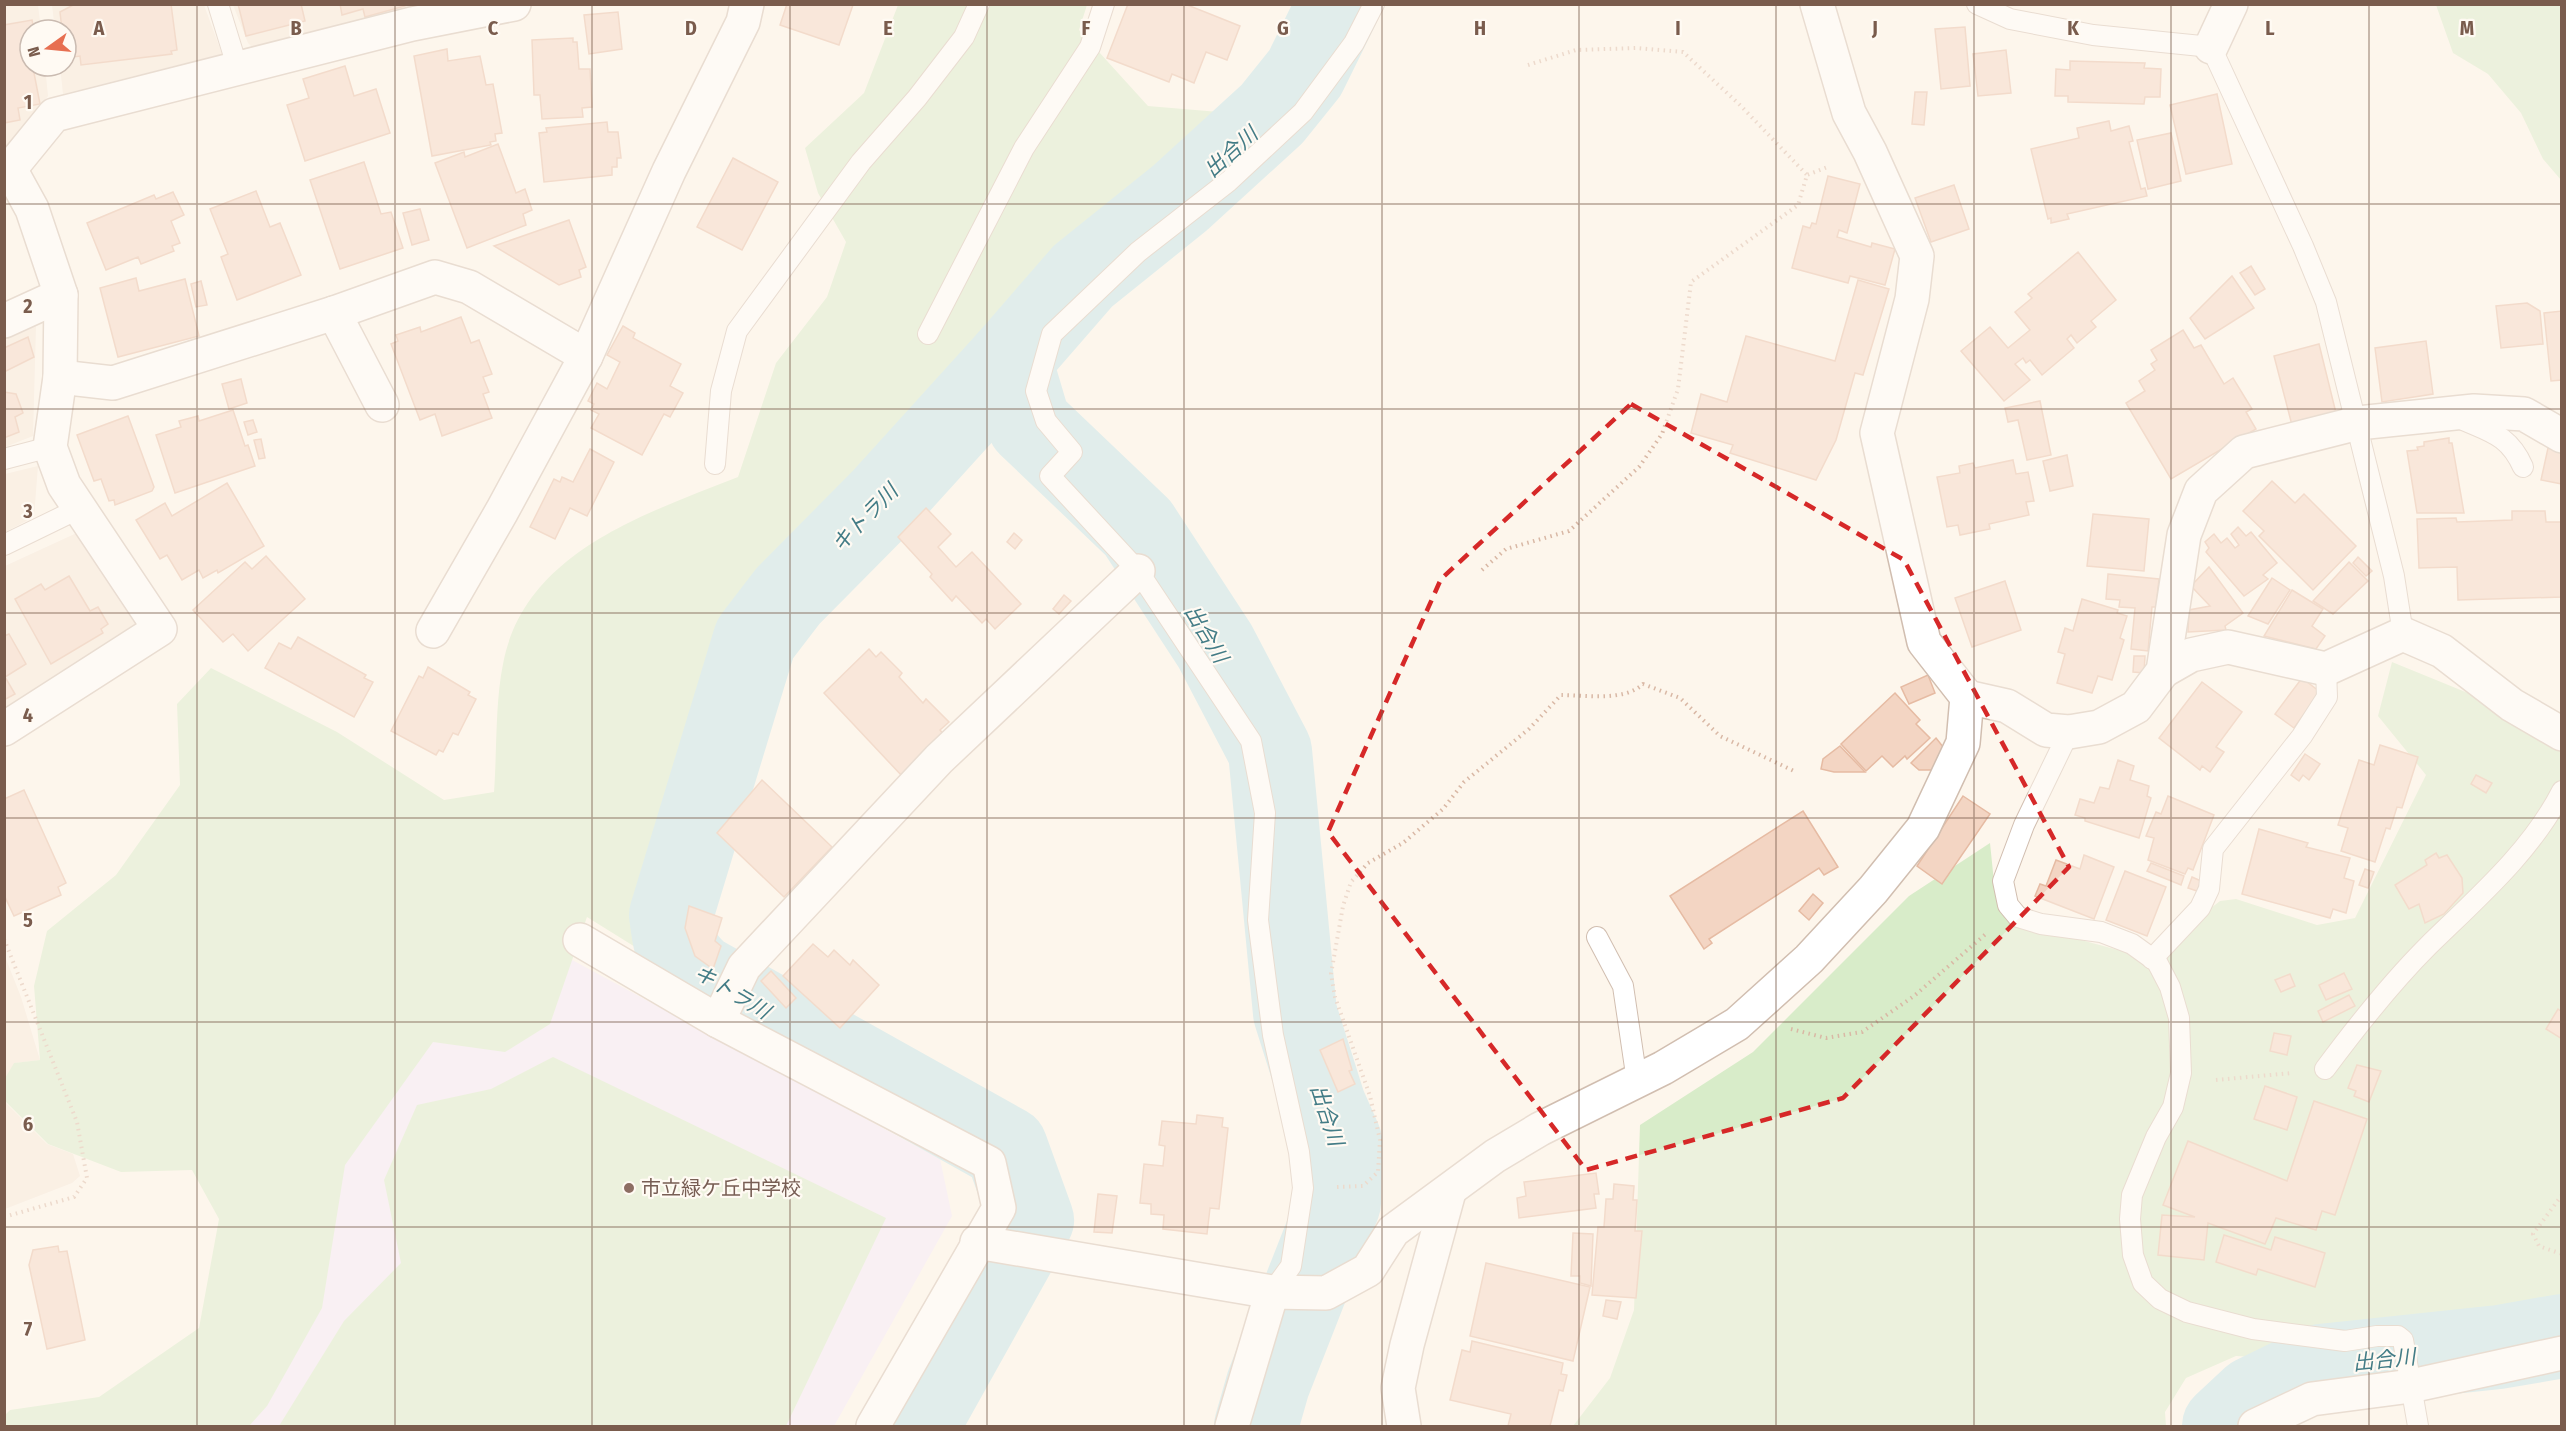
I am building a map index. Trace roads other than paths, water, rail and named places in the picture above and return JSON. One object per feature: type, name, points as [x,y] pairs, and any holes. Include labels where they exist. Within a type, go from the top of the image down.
[{"type":"street","points":[[4,729],[160,629],[64,485],[50,447],[60,377],[61,295],[32,209],[7,168],[54,115],[237,66],[412,24],[514,4]]},
{"type":"street","points":[[433,631],[502,511],[586,356],[669,171],[743,22],[747,4]]},
{"type":"street","points":[[1817,4],[1849,113],[1870,152],[1917,256],[1912,299],[1877,433],[1924,642],[1967,698],[2007,706],[2046,730],[2069,732],[2099,727],[2136,707],[2163,671],[2191,655],[2228,647],[2326,669],[2387,639],[2403,634],[2442,651],[2512,705],[2562,734]]},
{"type":"street","points":[[2211,47],[2231,4]]},
{"type":"street","points":[[60,377],[113,383],[334,313],[435,277],[469,287],[586,356]]},
{"type":"street","points":[[4,321],[61,295]]},
{"type":"street","points":[[334,313],[382,405]]},
{"type":"street","points":[[2163,671],[2184,535],[2201,491],[2244,452],[2358,423],[2474,411],[2524,414],[2562,436]]},
{"type":"street","points":[[718,1021],[744,967],[752,958],[939,759],[1138,571]]},
{"type":"street","points":[[976,1242],[1272,1292],[1326,1293],[1368,1270],[1394,1231],[1495,1156],[1540,1129],[1672,1063],[1747,1015],[1809,959],[1873,890],[1923,828],[1963,743],[1967,698]]},
{"type":"street","points":[[580,940],[718,1021],[989,1164],[999,1208],[976,1242],[873,1426]]},
{"type":"street","points":[[1404,1426],[1398,1388],[1407,1345],[1449,1192]]},
{"type":"street","points":[[1232,1426],[1272,1292]]},
{"type":"street","points":[[2255,1426],[2312,1399],[2411,1386],[2562,1353]]},
{"type":"lane","points":[[218,4],[237,66]]},
{"type":"lane","points":[[715,464],[721,391],[737,331],[861,162],[917,98],[964,37],[979,4]]},
{"type":"lane","points":[[928,334],[1024,148],[1090,47],[1104,4]]},
{"type":"lane","points":[[1272,1292],[1291,1266],[1303,1188],[1299,1152],[1273,1035],[1258,920],[1265,813],[1251,741],[1138,571],[1050,476],[1072,452],[1046,421],[1036,391],[1052,334],[1138,252],[1229,181],[1303,112],[1354,43],[1374,4]]},
{"type":"lane","points":[[1977,4],[2010,20],[2093,34],[2211,47],[2303,246],[2326,302],[2358,423],[2394,576],[2403,634]]},
{"type":"lane","points":[[2449,413],[2504,438],[2515,449],[2523,467]]},
{"type":"lane","points":[[4,459],[50,447]]},
{"type":"lane","points":[[4,545],[80,508]]},
{"type":"lane","points":[[2152,959],[2200,908],[2210,889],[2213,849],[2302,736],[2327,697],[2326,669]]},
{"type":"lane","points":[[2069,732],[2024,825],[2003,881],[2008,905],[2018,916],[2041,924],[2101,932],[2132,944],[2157,962],[2169,987],[2179,1018],[2181,1073],[2173,1107],[2156,1137],[2132,1195],[2130,1219],[2133,1255],[2143,1283],[2160,1299],[2187,1312],[2253,1329],[2345,1341],[2377,1336],[2398,1336],[2403,1340],[2418,1426]]},
{"type":"lane","points":[[2325,1069],[2369,1011],[2428,947],[2468,910],[2512,860],[2552,809],[2562,790]]},
{"type":"lane","points":[[1597,937],[1623,986],[1637,1081]]},
{"type":"waterway","name":"出合川","points":[[1256,1426],[1268,1384],[1339,1203],[1340,1141],[1324,1105],[1295,1013],[1270,751],[1215,646],[1138,528],[1029,424],[1010,360],[1083,276],[1180,198],[1272,114],[1305,73],[1339,4]]},
{"type":"waterway","name":"キトラ川","points":[[917,1426],[1032,1220],[1006,1148],[699,976],[681,956],[674,935],[671,915],[755,639],[788,596],[884,499],[1010,360]]},
{"type":"waterway","name":"出合川","points":[[2224,1426],[2254,1398],[2320,1366],[2499,1347],[2562,1336]]},
{"type":"place","name":"市立緑ケ丘中学校","points":[[629,1188]]}]
